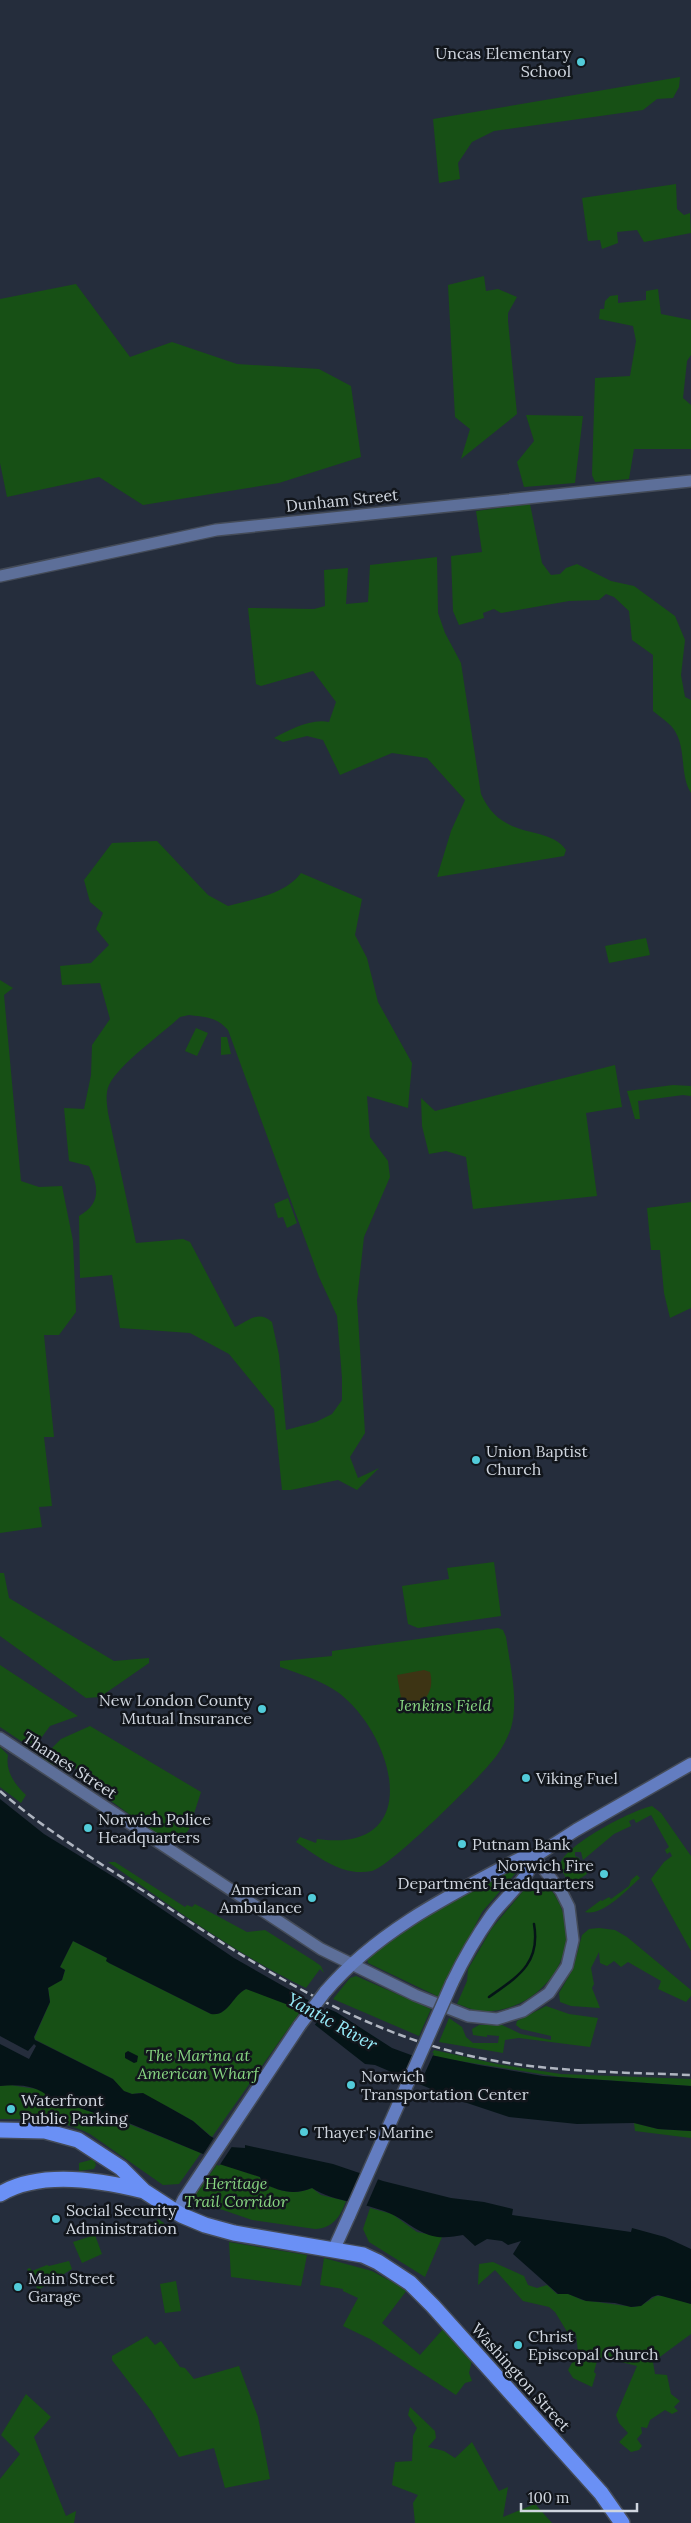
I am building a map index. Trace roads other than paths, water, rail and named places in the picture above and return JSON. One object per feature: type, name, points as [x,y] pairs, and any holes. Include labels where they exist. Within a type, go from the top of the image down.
[{"type":"highway","points":[[0,2130],[38,2130],[62,2134],[83,2142],[130,2176],[144,2192]]},
{"type":"highway","points":[[97,2181],[106,2157]]},
{"type":"highway","points":[[0,2194],[31,2182],[97,2181],[144,2192]]},
{"type":"highway","name":"Washington Street","points":[[144,2192],[197,2223],[227,2231],[363,2255],[378,2262],[412,2284],[601,2493],[622,2523]]},
{"type":"main road","name":"Dunham Street","points":[[0,576],[224,529],[691,481]]},
{"type":"main road","name":"Thames Street","points":[[0,1738],[315,1946],[350,1965],[468,2016],[500,2018],[515,2014],[535,2005],[552,1990],[564,1973],[571,1956],[574,1936],[572,1918],[565,1898],[534,1857]]},
{"type":"main road","points":[[178,2213],[184,2199],[300,2025],[325,1992],[350,1965],[383,1938],[425,1911],[518,1859],[534,1857],[576,1830],[691,1764]]},
{"type":"main road","points":[[334,2249],[452,1983],[482,1930],[508,1895],[530,1871],[534,1857]]},
{"type":"water","name":"Yantic River","points":[[0,1799],[44,1834],[122,1882],[234,1958],[306,1999],[336,2012],[392,2048],[411,2055],[431,2055],[543,2076],[691,2086],[691,2131],[658,2129],[634,2123],[577,2124],[509,2117],[452,2098],[375,2065],[365,2064],[291,2006],[246,1989],[222,2012],[211,2014],[109,1963],[106,1961],[107,1958],[73,1941],[60,1967],[65,1970],[62,1980],[48,1988],[50,2002],[34,2037],[35,2040],[113,2079],[124,2091],[132,2094],[143,2093],[170,2108],[193,2121],[210,2136],[230,2147],[245,2148],[245,2145],[333,2164],[383,2181],[451,2198],[484,2202],[513,2209],[512,2215],[631,2232],[632,2228],[665,2237],[691,2249],[691,2304],[658,2295],[652,2297],[641,2306],[631,2307],[615,2303],[586,2301],[568,2294],[558,2294],[513,2254],[521,2241],[508,2245],[502,2241],[487,2239],[475,2246],[463,2235],[442,2237],[429,2235],[389,2213],[340,2200],[312,2188],[299,2192],[287,2192],[275,2188],[262,2183],[260,2177],[219,2164],[203,2154],[119,2119],[118,2121],[50,2098],[40,2090],[20,2085],[0,2086]]},
{"type":"water","points":[[128,2051],[138,2056],[137,2062],[134,2063],[125,2058],[125,2053]]},
{"type":"waterway","points":[[489,1997],[509,1983],[525,1968],[534,1949],[534,1924]]},
{"type":"railway","points":[[0,1791],[35,1819],[71,1844],[256,1964],[295,1986],[374,2025],[458,2053],[515,2064],[603,2072],[691,2075]]},
{"type":"place","name":"Uncas Elementary School","points":[[581,62]]},
{"type":"place","name":"Union Baptist Church","points":[[476,1460]]},
{"type":"place","name":"New London County Mutual Insurance","points":[[262,1709]]},
{"type":"place","name":"Viking Fuel","points":[[526,1778]]},
{"type":"place","name":"Norwich Police Headquarters","points":[[88,1828]]},
{"type":"place","name":"Putnam Bank","points":[[462,1844]]},
{"type":"place","name":"Norwich Fire Department Headquarters","points":[[604,1874]]},
{"type":"place","name":"American Ambulance","points":[[312,1898]]},
{"type":"place","name":"Norwich Transportation Center","points":[[351,2085]]},
{"type":"place","name":"Waterfront Public Parking","points":[[11,2109]]},
{"type":"place","name":"Thayer's Marine","points":[[304,2132]]},
{"type":"place","name":"Social Security Administration","points":[[56,2219]]},
{"type":"place","name":"Main Street Garage","points":[[18,2287]]},
{"type":"place","name":"Christ Episcopal Church","points":[[518,2345]]},
{"type":"park label","name":"Jenkins Field","points":[[445,1705]]},
{"type":"park label","name":"The Marina at American Wharf","points":[[198,2064]]},
{"type":"park label","name":"Heritage Trail Corridor","points":[[236,2192]]}]
